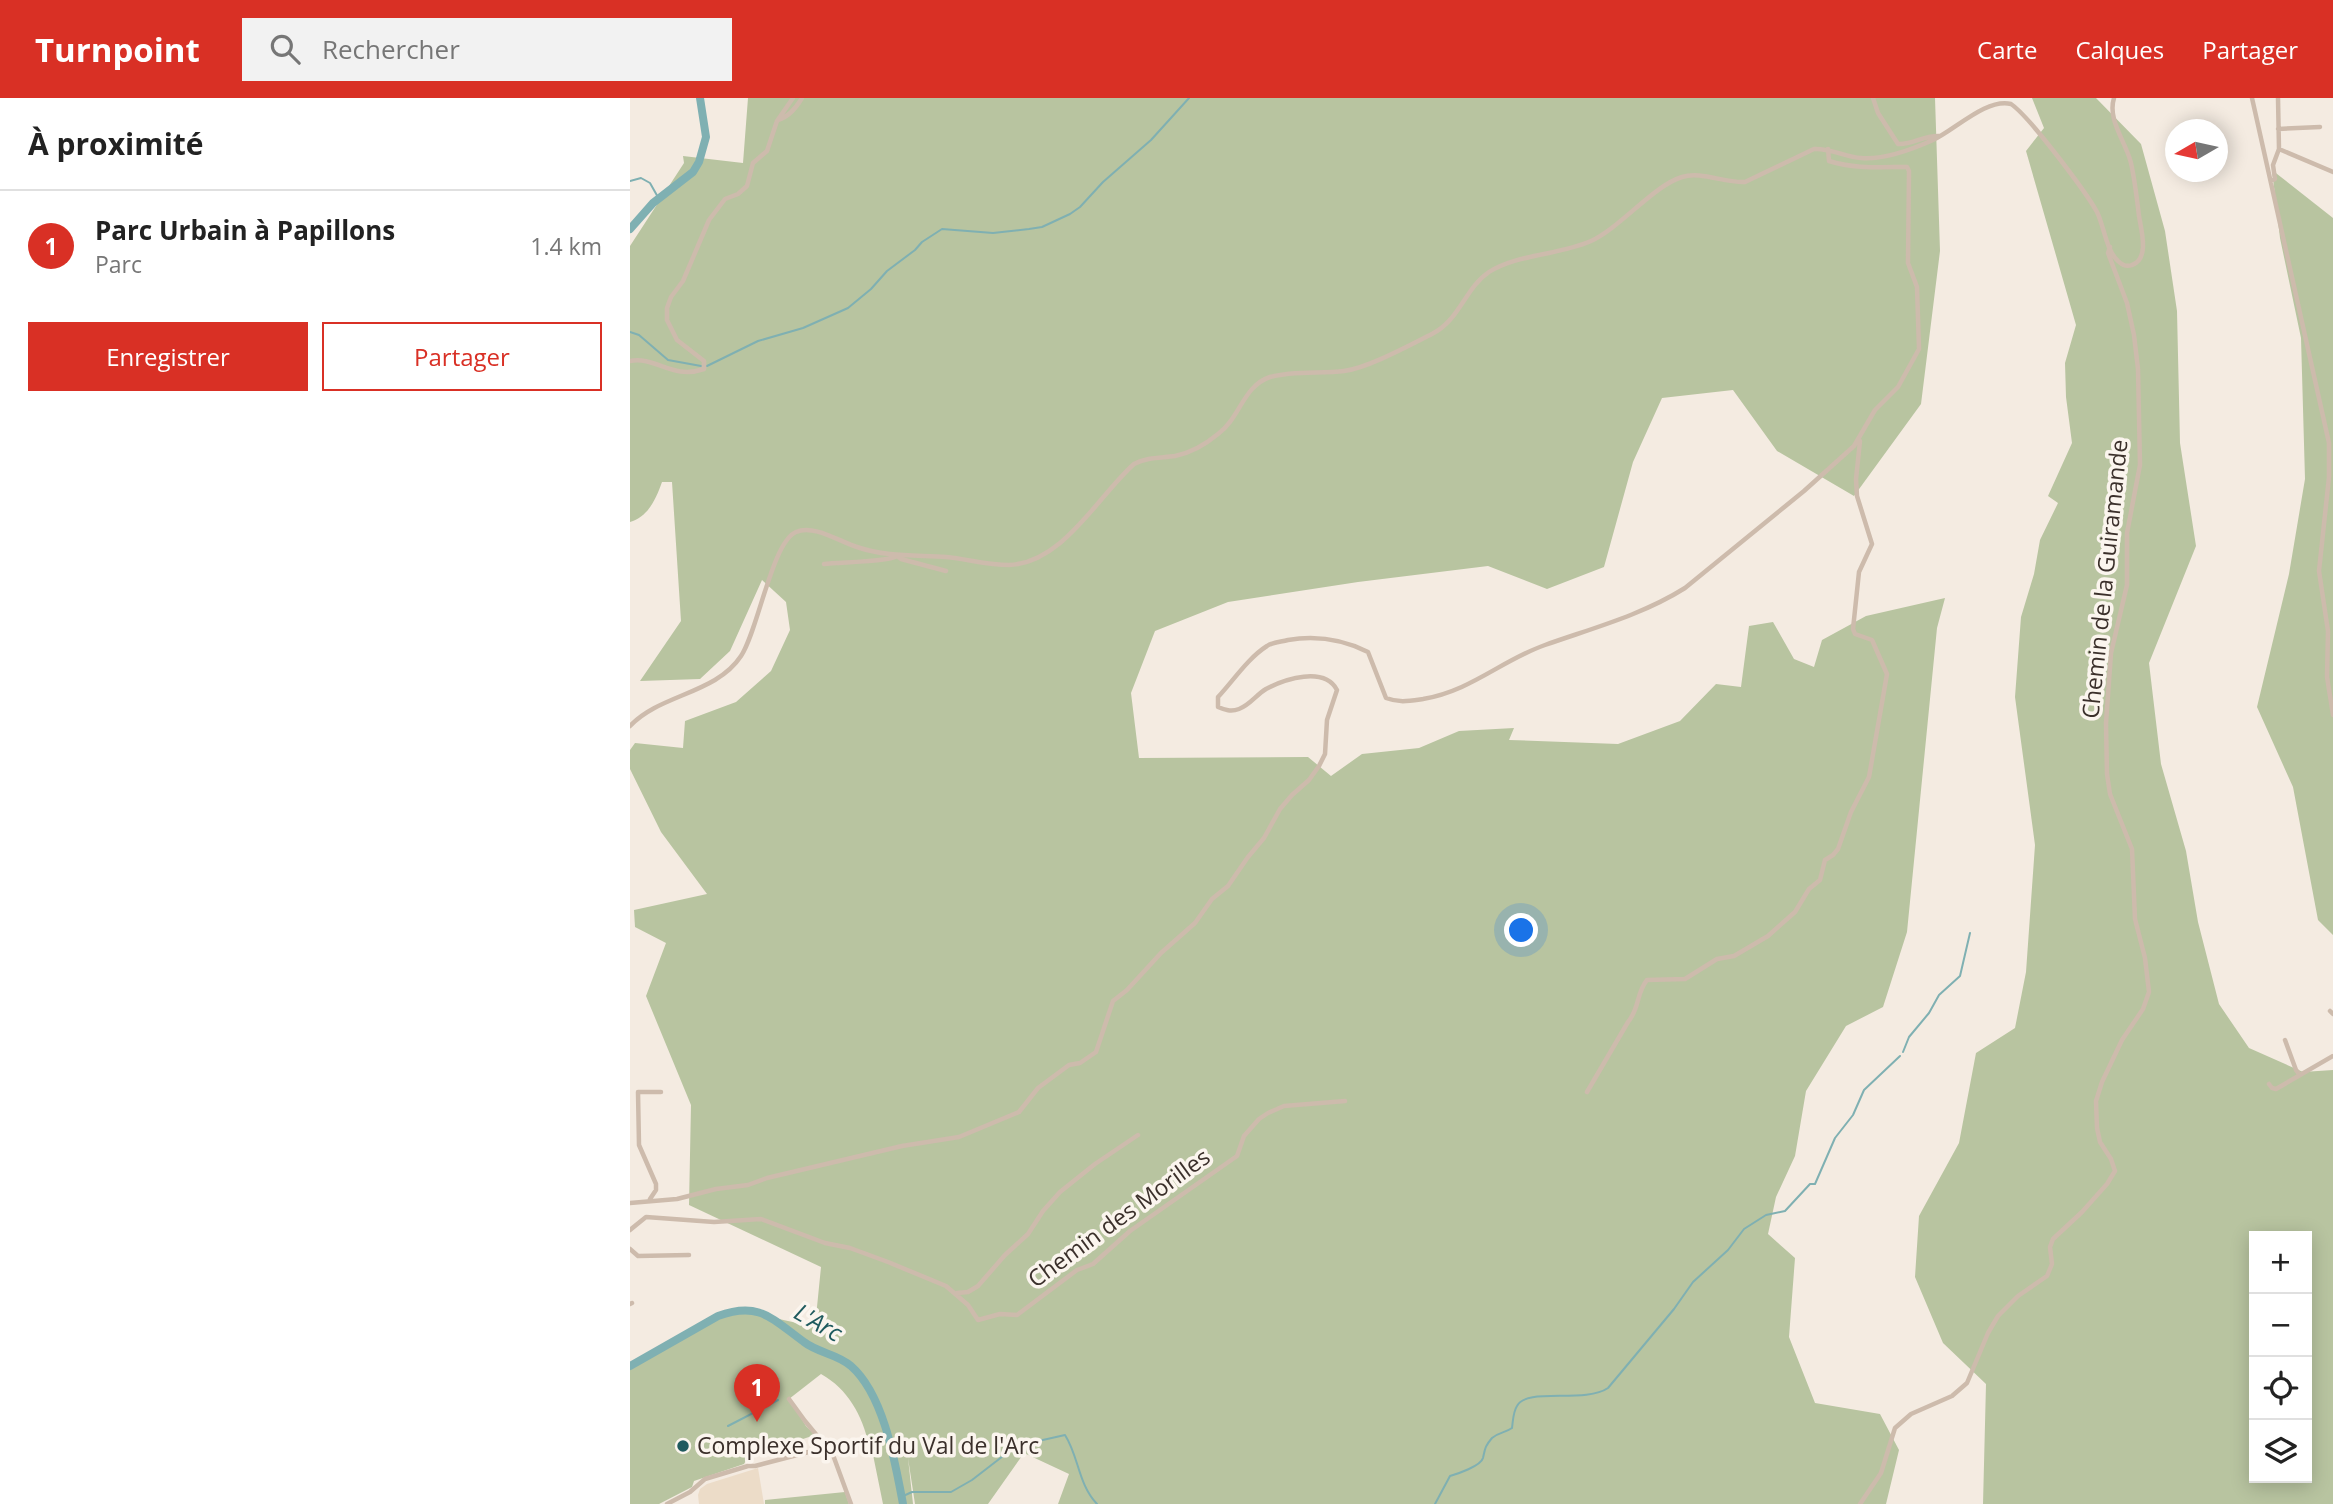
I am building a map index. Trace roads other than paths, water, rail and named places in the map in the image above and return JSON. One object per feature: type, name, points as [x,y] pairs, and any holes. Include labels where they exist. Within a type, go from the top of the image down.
[{"type":"street","points":[[630,361],[647,361],[672,372],[704,369],[704,362],[683,346],[671,331],[667,308],[671,297],[683,281],[709,219],[725,199],[738,194],[747,186],[753,163],[767,151],[777,121],[793,98]]},
{"type":"street","points":[[777,121],[797,108],[802,98]]},
{"type":"street","points":[[1873,98],[1878,113],[1898,144],[1928,135],[1941,136]]},
{"type":"street","points":[[630,726],[647,712],[720,677],[735,664],[751,636],[780,551],[789,536],[795,532],[811,531],[869,551],[897,556],[946,557],[1009,565],[1030,560],[1050,549],[1078,527],[1134,464],[1143,459],[1182,454],[1217,435],[1231,422],[1248,392],[1261,381],[1281,375],[1358,368],[1434,333],[1453,319],[1474,288],[1490,271],[1591,241],[1677,178],[1695,175],[1745,182],[1814,149],[1828,149],[1853,157],[1872,158],[1902,151],[1941,136],[1987,102],[1995,100],[2011,104],[2025,117],[2085,193],[2103,225],[2115,257],[2123,265],[2129,266],[2138,261],[2141,255],[2142,240],[2131,163],[2113,116],[2114,98]]},
{"type":"street","points":[[2252,98],[2329,443],[2329,477],[2319,571],[2328,631],[2327,677],[2333,715]]},
{"type":"street","points":[[2271,181],[2275,179],[2273,165],[2279,149],[2278,98]]},
{"type":"street","points":[[2278,129],[2320,127]]},
{"type":"street","points":[[630,1203],[677,1199],[716,1189],[748,1185],[767,1178],[902,1146],[959,1137],[1019,1112],[1038,1088],[1069,1065],[1090,1058],[1096,1052],[1112,1000],[1127,990],[1161,953],[1195,923],[1213,899],[1228,886],[1264,838],[1280,809],[1310,780],[1325,754],[1327,720],[1337,690],[1334,684],[1325,678],[1297,678],[1268,688],[1238,710],[1227,711],[1218,707],[1218,697],[1269,644],[1298,638],[1324,637],[1355,645],[1368,652],[1386,698],[1398,702],[1457,691],[1544,645],[1569,638],[1665,600],[1685,588],[1804,491],[1854,446],[1875,410],[1898,387],[1919,349],[1917,286],[1908,264],[1909,171],[1907,167],[1867,168],[1843,165],[1829,160],[1828,149]]},
{"type":"street","points":[[2279,149],[2333,172]]},
{"type":"street","name":"Chemin de la Guiramande","points":[[1860,1504],[1881,1473],[1895,1428],[1912,1414],[1952,1396],[1967,1383],[1998,1316],[2018,1296],[2047,1276],[2052,1264],[2050,1247],[2053,1238],[2082,1212],[2115,1171],[2111,1158],[2100,1142],[2097,1128],[2098,1092],[2122,1040],[2143,1009],[2149,992],[2145,958],[2135,919],[2132,849],[2110,794],[2106,774],[2106,723],[2111,653],[2127,585],[2127,533],[2140,465],[2136,348],[2129,313],[2108,253],[2110,247]]},
{"type":"street","points":[[2115,274],[2123,265]]},
{"type":"street","points":[[1587,1093],[1635,1013],[1647,980],[1690,977],[1717,959],[1734,956],[1768,936],[1795,912],[1808,889],[1820,880],[1825,860],[1838,849],[1852,812],[1867,784],[1887,674],[1872,640],[1855,634],[1853,629],[1859,572],[1872,544],[1857,496],[1858,439]]},
{"type":"street","points":[[824,564],[848,560],[891,560],[897,556]]},
{"type":"street","points":[[897,556],[946,571]]},
{"type":"street","points":[[2285,1040],[2300,1075]]},
{"type":"street","points":[[2269,1084],[2276,1089],[2333,1056]]},
{"type":"street","points":[[650,1200],[656,1184],[639,1145],[638,1092],[661,1092]]},
{"type":"street","name":"Chemin des Morilles","points":[[956,1293],[976,1318],[981,1320],[1000,1314],[1017,1315],[1077,1270],[1093,1264],[1130,1231],[1237,1156],[1244,1136],[1268,1113],[1283,1105],[1345,1101]]},
{"type":"street","points":[[630,1230],[646,1217],[713,1222],[761,1219],[888,1262],[946,1286],[956,1293],[968,1292],[978,1286],[1028,1234],[1060,1192],[1138,1135]]},
{"type":"street","points":[[630,1249],[638,1256],[690,1255]]},
{"type":"street","points":[[789,1399],[837,1461],[851,1504]]},
{"type":"street","points":[[667,1504],[677,1502],[705,1479],[828,1447]]},
{"type":"waterway","name":"L'Arc","points":[[630,229],[653,203],[693,172],[699,162],[706,137],[700,98]]},
{"type":"waterway","points":[[707,366],[758,341],[803,328],[848,308],[887,271],[942,229],[993,233],[1029,229],[1042,227],[1070,214],[1151,140],[1189,98]]},
{"type":"waterway","points":[[630,181],[641,178],[650,183],[659,199]]},
{"type":"waterway","points":[[630,332],[639,335],[668,360],[701,366]]},
{"type":"waterway","points":[[1903,1052],[1909,1037],[1929,1013],[1939,995],[1960,976],[1970,933]]},
{"type":"waterway","points":[[1435,1504],[1450,1476],[1478,1464],[1492,1438],[1512,1428],[1515,1411],[1523,1400],[1544,1396],[1585,1395],[1608,1388],[1693,1282],[1728,1250],[1744,1229],[1766,1215],[1785,1211],[1810,1184],[1815,1184],[1835,1138],[1853,1115],[1864,1090],[1900,1056]]},
{"type":"waterway","name":"L'Arc","points":[[630,1366],[718,1316],[745,1310],[765,1315],[810,1346],[846,1362],[862,1379],[880,1411],[903,1504]]},
{"type":"waterway","points":[[728,1426],[778,1400]]},
{"type":"waterway","points":[[901,1497],[912,1492],[951,1492],[972,1480],[1016,1446],[1065,1435],[1086,1488],[1097,1504]]},
{"type":"place","name":"Parc Urbain à Papillons","points":[[757,1422]]},
{"type":"place","name":"Complexe Sportif du Val de l'Arc","points":[[683,1446]]}]
